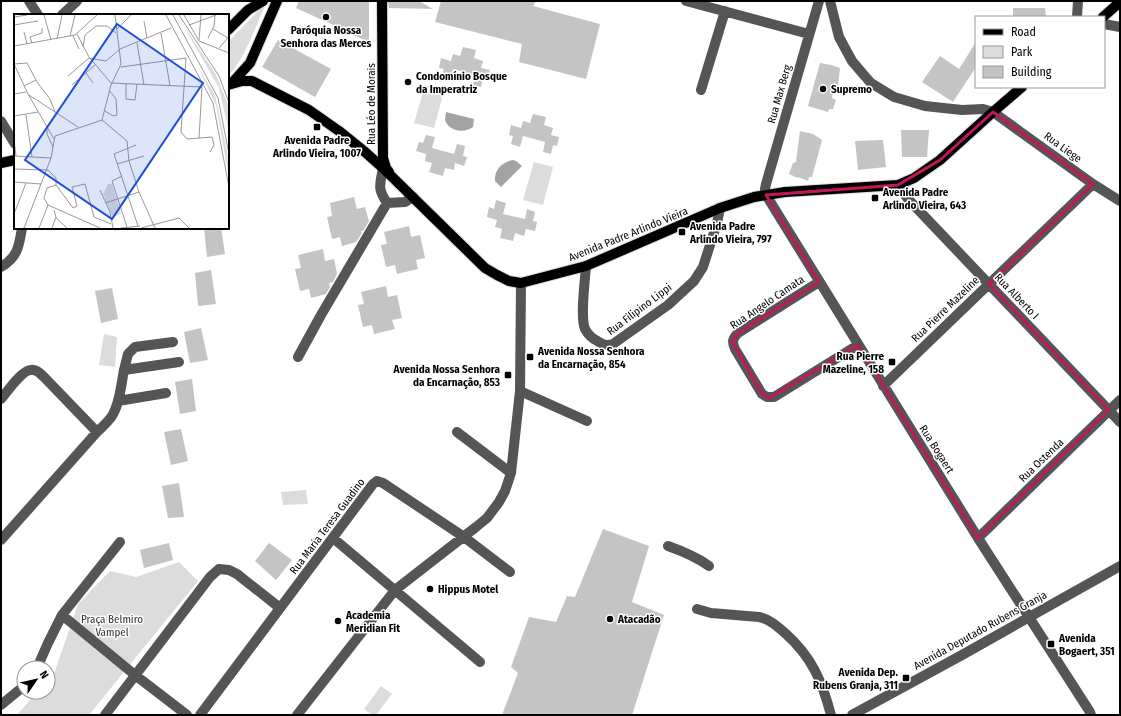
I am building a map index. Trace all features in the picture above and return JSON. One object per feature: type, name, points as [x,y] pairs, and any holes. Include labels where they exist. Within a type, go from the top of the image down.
[{"type":"main road","points":[[229,29],[248,10],[263,1]]},
{"type":"main road","points":[[229,85],[250,63],[277,1]]},
{"type":"main road","name":"Rua Léo de Morais","points":[[382,1],[383,163]]},
{"type":"main road","points":[[1104,16],[1120,2]]},
{"type":"main road","points":[[229,85],[252,80],[250,63]]},
{"type":"main road","name":"Rua Léo de Morais","points":[[252,80],[309,110],[365,152],[376,157],[383,163],[394,179],[413,197]]},
{"type":"main road","name":"Avenida Padre Arlindo Vieira","points":[[521,283],[586,266],[720,208],[766,195],[785,192],[898,185],[914,178],[940,160],[1021,88]]},
{"type":"main road","points":[[1,163],[14,160]]},
{"type":"main road","points":[[413,197],[486,268],[509,281],[521,283]]},
{"type":"street","points":[[30,1],[37,14]]},
{"type":"street","points":[[63,14],[77,1]]},
{"type":"street","points":[[686,1],[809,34]]},
{"type":"street","name":"Rua Max Berg","points":[[766,195],[766,184],[819,1]]},
{"type":"street","points":[[830,1],[839,37],[852,61],[871,83],[894,97],[925,106],[962,110],[983,109],[993,112]]},
{"type":"street","points":[[1077,16],[1078,1]]},
{"type":"street","points":[[701,90],[725,11]]},
{"type":"street","points":[[1105,24],[1120,27]]},
{"type":"street","name":"Rua Liege","points":[[993,112],[1093,184],[1120,201]]},
{"type":"street","points":[[1,121],[14,142]]},
{"type":"street","points":[[383,163],[380,187],[381,193],[387,203]]},
{"type":"street","name":"Rua Pierre Mazeline","points":[[883,386],[1093,184]]},
{"type":"street","name":"Rua Alberto I","points":[[898,185],[908,199],[1120,422]]},
{"type":"street","name":"Rua Bogaert","points":[[766,195],[883,386],[1091,715]]},
{"type":"street","points":[[387,203],[405,202],[413,197]]},
{"type":"street","points":[[298,357],[387,203]]},
{"type":"street","name":"Rua Filipino Lippi","points":[[586,266],[583,319],[586,330],[593,340],[608,346],[614,344],[668,305],[694,281],[703,267],[717,223],[720,208]]},
{"type":"street","points":[[1,267],[10,262],[15,254],[19,245],[22,229]]},
{"type":"street","name":"Rua Angelo Camata","points":[[819,282],[733,337],[735,349],[762,394],[767,397],[774,397],[858,345]]},
{"type":"street","points":[[297,715],[395,590],[487,518],[505,491],[511,473],[520,392],[521,283]]},
{"type":"street","points":[[1,540],[97,432],[109,421],[118,401],[128,354],[135,347],[173,342]]},
{"type":"street","points":[[124,370],[179,362]]},
{"type":"street","points":[[1,399],[27,371],[38,371],[97,432]]},
{"type":"street","points":[[520,392],[586,421]]},
{"type":"street","points":[[118,401],[166,393]]},
{"type":"street","name":"Rua Ostenda","points":[[978,538],[1120,400]]},
{"type":"street","points":[[458,432],[511,473]]},
{"type":"street","name":"Rua Maria Teresa Guadino","points":[[200,715],[373,484],[377,481],[383,483],[464,537],[510,572]]},
{"type":"street","points":[[333,538],[480,662]]},
{"type":"street","points":[[41,660],[62,615],[120,542]]},
{"type":"street","points":[[668,546],[689,554],[709,566]]},
{"type":"street","name":"Avenida Deputado Rubens Granja","points":[[852,715],[1120,566]]},
{"type":"street","points":[[105,715],[210,577],[219,569],[229,570],[237,574],[280,608]]},
{"type":"street","points":[[697,609],[711,613],[759,617],[775,625],[802,650],[812,665],[822,686],[831,715]]},
{"type":"street","points":[[62,615],[186,715]]},
{"type":"street","points":[[1,705],[16,693]]},
{"type":"highlighted area","points":[[993,112],[1093,184],[989,284],[1109,410],[978,538],[858,345],[769,398],[762,394],[732,341],[738,333],[819,282],[766,195],[898,185],[940,160]]},
{"type":"green space","points":[[262,7],[264,8],[243,54],[229,74],[229,41]]},
{"type":"green space","points":[[425,85],[444,91],[434,128],[414,123]]},
{"type":"green space","points":[[534,162],[553,167],[543,205],[523,200]]},
{"type":"green space","points":[[104,334],[117,337],[115,367],[99,365]]},
{"type":"green space","points":[[306,490],[308,504],[283,505],[281,492]]},
{"type":"green space","name":"Praça Belmiro Vampel","points":[[179,562],[198,581],[89,715],[17,715],[30,700],[56,700],[56,668],[78,604],[110,571],[136,577]]},
{"type":"green space","points":[[381,686],[392,694],[376,715],[372,715],[364,709]]},
{"type":"shaded area","points":[[446,112],[474,119],[473,127],[461,131],[453,129],[445,120]]},
{"type":"shaded area","points":[[513,160],[522,166],[501,187],[495,181],[497,170],[505,163]]},
{"type":"building","points":[[299,1],[369,1],[369,42],[296,8]]},
{"type":"building","points":[[388,1],[419,1],[433,9],[389,8]]},
{"type":"building","points":[[441,1],[536,1],[533,6],[600,24],[586,79],[519,62],[522,44],[435,22]]},
{"type":"building","points":[[1013,8],[1045,8],[1046,16],[1013,16]]},
{"type":"building","points":[[278,40],[331,69],[315,97],[262,67]]},
{"type":"building","points":[[975,44],[975,69],[953,102],[922,82],[940,56],[959,69]]},
{"type":"building","points":[[463,47],[476,50],[474,58],[483,61],[481,68],[490,70],[487,79],[483,78],[481,87],[473,85],[475,75],[453,69],[451,80],[441,78],[444,69],[439,68],[441,58],[451,61],[453,54],[460,56]]},
{"type":"building","name":"Supremo","points":[[820,63],[840,68],[838,86],[834,85],[832,98],[836,100],[833,109],[829,109],[828,112],[808,106]]},
{"type":"building","points":[[533,114],[546,117],[544,125],[553,128],[551,135],[559,137],[557,146],[553,145],[551,154],[543,152],[545,142],[523,136],[520,147],[511,144],[513,136],[509,135],[511,125],[521,128],[523,121],[530,123]]},
{"type":"building","points":[[901,130],[929,130],[927,157],[902,157]]},
{"type":"building","points":[[800,131],[813,134],[822,140],[812,177],[809,177],[808,181],[789,174],[793,163],[796,162]]},
{"type":"building","points":[[426,135],[435,137],[432,148],[454,154],[457,144],[465,146],[463,156],[467,157],[464,166],[455,163],[454,170],[445,168],[443,176],[429,172],[432,163],[425,161],[426,154],[416,151],[419,142],[423,143]]},
{"type":"building","points":[[883,140],[886,167],[858,170],[855,141]]},
{"type":"building","points":[[354,197],[357,209],[365,207],[369,221],[363,231],[361,231],[362,233],[356,242],[342,246],[340,237],[332,239],[327,217],[332,216],[330,203]]},
{"type":"building","points":[[496,200],[506,203],[503,214],[525,219],[527,209],[535,212],[533,221],[537,222],[535,231],[526,229],[524,236],[515,233],[513,241],[500,238],[502,229],[495,227],[497,220],[487,217],[489,207],[494,209]]},
{"type":"building","points":[[409,226],[411,237],[420,235],[425,258],[416,260],[418,269],[397,274],[395,265],[386,267],[381,245],[387,244],[384,232]]},
{"type":"building","points":[[204,229],[221,229],[225,254],[207,257]]},
{"type":"building","points":[[323,249],[325,261],[334,259],[337,274],[333,282],[329,283],[330,287],[326,294],[311,298],[309,289],[300,291],[295,269],[301,268],[298,255]]},
{"type":"building","points":[[211,270],[216,304],[198,306],[195,273]]},
{"type":"building","points":[[386,286],[388,297],[397,295],[402,318],[392,320],[395,329],[374,334],[372,325],[363,327],[358,305],[364,304],[361,292]]},
{"type":"building","points":[[112,288],[118,319],[101,323],[95,291]]},
{"type":"building","points":[[201,328],[208,360],[190,363],[184,332]]},
{"type":"building","points":[[192,379],[196,411],[180,414],[175,382]]},
{"type":"building","points":[[181,429],[188,461],[171,465],[164,432]]},
{"type":"building","points":[[179,483],[184,517],[168,518],[162,486]]},
{"type":"building","name":"Atacadão","points":[[603,529],[649,546],[632,602],[664,615],[632,715],[502,715],[518,673],[511,667],[529,617],[556,622],[567,596],[575,597]]},
{"type":"building","points":[[169,543],[173,560],[144,568],[140,550]]},
{"type":"building","points":[[269,543],[292,560],[276,580],[255,561]]},
{"type":"place","name":"Paróquia Nossa Senhora das Merces","points":[[326,17]]},
{"type":"place","name":"Condomínio Bosque da Imperatriz","points":[[408,82]]},
{"type":"place","name":"Supremo","points":[[823,89]]},
{"type":"place","name":"Avenida Padre Arlindo Vieira, 1007","points":[[317,127]]},
{"type":"place","name":"Avenida Padre Arlindo Vieira, 643","points":[[875,198]]},
{"type":"place","name":"Avenida Padre Arlindo Vieira, 797","points":[[682,232]]},
{"type":"place","name":"Avenida Nossa Senhora da Encarnação, 854","points":[[530,357]]},
{"type":"place","name":"Rua Pierre Mazeline, 158","points":[[892,362]]},
{"type":"place","name":"Avenida Nossa Senhora da Encarnação, 853","points":[[508,375]]},
{"type":"place","name":"Hippus Motel","points":[[430,589]]},
{"type":"place","name":"Atacadão","points":[[610,619]]},
{"type":"place","name":"Academia Meridian Fit","points":[[338,621]]},
{"type":"place","name":"Avenida Bogaert, 351","points":[[1051,644]]},
{"type":"place","name":"Avenida Dep. Rubens Granja, 311","points":[[906,678]]}]
